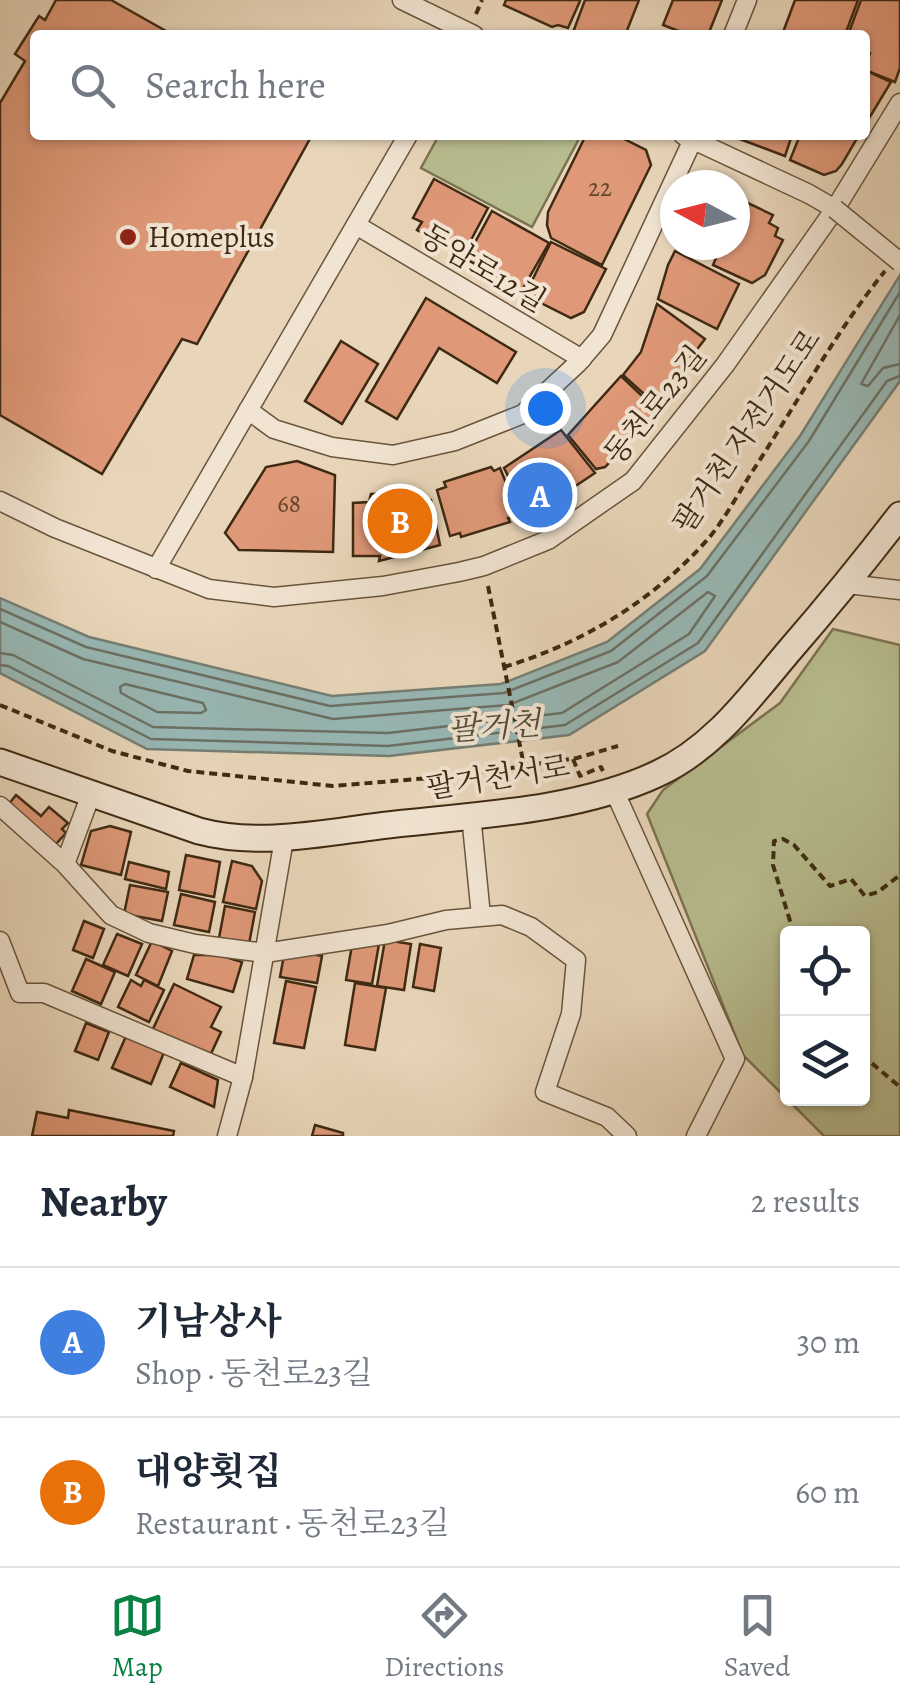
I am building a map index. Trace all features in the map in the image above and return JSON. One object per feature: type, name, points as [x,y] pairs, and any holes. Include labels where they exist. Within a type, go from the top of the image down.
[{"type":"main road","name":"팔거천서로","points":[[0,762],[163,821],[217,836],[284,839],[533,808],[668,768],[711,740],[847,584],[900,515]]},
{"type":"street","points":[[402,0],[461,30]]},
{"type":"street","points":[[736,30],[747,0]]},
{"type":"street","name":"동천로23길","points":[[0,501],[209,589],[274,597],[383,586],[484,566],[548,540],[633,481],[724,365],[834,210],[900,103]]},
{"type":"street","points":[[156,569],[405,140]]},
{"type":"street","points":[[248,410],[274,428],[332,447],[393,455],[455,441],[523,414],[582,359],[602,334],[689,140]]},
{"type":"street","points":[[696,140],[809,194],[834,210],[894,264]]},
{"type":"street","name":"동암로12길","points":[[356,225],[582,359]]},
{"type":"street","points":[[847,584],[900,590]]},
{"type":"street","points":[[610,784],[735,1059],[696,1136]]},
{"type":"street","points":[[66,864],[90,794]]},
{"type":"street","points":[[0,806],[66,864],[111,915],[148,932],[195,944],[266,953],[481,916],[502,915],[530,927],[576,960],[571,1014],[545,1092],[607,1118],[627,1136]]},
{"type":"street","points":[[471,816],[481,916]]},
{"type":"street","points":[[228,1136],[243,1077],[284,839]]},
{"type":"street","points":[[0,942],[20,994],[44,994],[243,1077]]},
{"type":"path","name":"팔거천 자전거도로","points":[[504,667],[597,629],[641,601],[709,538],[855,308],[894,264]]},
{"type":"path","points":[[484,566],[524,766]]},
{"type":"path","points":[[0,705],[112,752],[188,771],[332,786],[464,775],[573,758],[618,746]]},
{"type":"path","points":[[573,758],[580,776],[602,768],[610,784]]},
{"type":"path","points":[[792,926],[773,865],[774,841],[783,839],[794,845],[830,886],[851,879],[865,896],[878,892],[900,875]]},
{"type":"path","points":[[870,1061],[900,1087]]},
{"type":"green space","points":[[436,140],[578,140],[532,227],[421,168]]},
{"type":"green space","points":[[833,629],[900,645],[900,1136],[824,1136],[794,1106],[870,1106],[870,926],[780,926],[780,1092],[743,1055],[647,814],[663,790],[780,703]]},
{"type":"water","name":"팔거천","points":[[900,275],[900,381],[705,651],[569,735],[389,756],[147,749],[0,673],[0,598],[89,637],[332,696],[501,684],[607,642],[700,569],[800,436]]},
{"type":"building","name":"Homeplus","points":[[56,0],[111,0],[164,30],[30,30],[39,16],[45,20]]},
{"type":"building","points":[[506,0],[580,1],[568,28],[552,27],[504,5]]},
{"type":"building","points":[[585,0],[639,0],[627,30],[574,30]]},
{"type":"building","points":[[673,0],[722,0],[710,30],[676,30],[663,25]]},
{"type":"building","points":[[795,0],[858,0],[847,30],[784,30]]},
{"type":"building","points":[[861,0],[900,0],[900,68],[895,82],[870,72],[870,30],[850,30]]},
{"type":"building","name":"Homeplus","points":[[30,30],[30,140],[309,140],[197,344],[182,339],[102,474],[0,415],[0,103],[25,61],[15,54]]},
{"type":"building","points":[[870,72],[891,82],[870,117]]},
{"type":"building","points":[[584,140],[626,140],[646,150],[651,165],[602,265],[551,238],[548,212]]},
{"type":"building","points":[[742,140],[790,140],[785,156]]},
{"type":"building","points":[[798,140],[856,140],[836,171],[824,175],[790,160]]},
{"type":"building","points":[[434,179],[488,208],[463,255],[417,230],[422,222],[413,218]]},
{"type":"building","points":[[750,204],[773,215],[769,223],[778,228],[775,236],[783,240],[765,275],[752,283],[713,265],[715,260],[750,260]]},
{"type":"building","points":[[492,211],[549,243],[522,290],[466,259]]},
{"type":"building","points":[[551,242],[606,269],[584,312],[571,318],[525,295]]},
{"type":"building","points":[[670,260],[692,260],[739,284],[717,329],[658,299]]},
{"type":"building","points":[[426,298],[516,352],[497,383],[439,348],[397,419],[366,401]]},
{"type":"building","points":[[657,304],[705,339],[655,404],[623,375],[641,352]]},
{"type":"building","points":[[341,341],[378,364],[342,424],[305,401]]},
{"type":"building","points":[[621,376],[658,411],[605,467],[596,469],[568,435]]},
{"type":"building","points":[[561,430],[595,473],[529,517],[504,468]]},
{"type":"building","points":[[297,461],[335,475],[333,552],[239,550],[225,533],[266,467]]},
{"type":"building","points":[[491,467],[494,471],[500,468],[519,515],[508,518],[510,522],[461,537],[460,533],[450,536],[437,490],[446,487],[444,482]]},
{"type":"building","points":[[402,493],[404,500],[431,500],[440,545],[379,561],[380,556],[353,556],[353,503],[369,502],[371,494]]},
{"type":"building","points":[[16,795],[41,816],[49,807],[68,823],[62,829],[66,833],[55,845],[8,805]]},
{"type":"building","points":[[110,826],[131,832],[121,875],[81,865],[91,831]]},
{"type":"building","points":[[186,855],[220,862],[214,897],[179,890]]},
{"type":"building","points":[[232,861],[252,866],[262,881],[256,909],[223,902]]},
{"type":"building","points":[[129,862],[169,872],[166,889],[125,879]]},
{"type":"building","points":[[130,885],[168,892],[162,921],[124,914]]},
{"type":"building","points":[[181,894],[215,902],[209,932],[174,925]]},
{"type":"building","points":[[225,906],[255,912],[249,944],[219,938]]},
{"type":"building","points":[[84,921],[104,929],[93,958],[73,950]]},
{"type":"building","points":[[117,934],[142,944],[128,976],[103,965]]},
{"type":"building","points":[[385,940],[411,944],[404,990],[377,986]]},
{"type":"building","points":[[152,941],[172,951],[158,986],[136,975]]},
{"type":"building","points":[[379,944],[372,984],[346,980],[352,945]]},
{"type":"building","points":[[420,944],[441,948],[434,991],[413,987]]},
{"type":"building","points":[[300,952],[322,956],[317,983],[280,977],[284,955]]},
{"type":"building","points":[[194,955],[219,955],[242,962],[233,992],[187,979]]},
{"type":"building","points":[[86,959],[115,972],[101,1004],[72,991]]},
{"type":"building","points":[[131,980],[141,986],[144,980],[164,990],[149,1022],[118,1007]]},
{"type":"building","points":[[286,981],[316,987],[304,1048],[274,1043]]},
{"type":"building","points":[[355,983],[386,988],[375,1050],[345,1045]]},
{"type":"building","points":[[174,984],[221,1007],[211,1027],[221,1032],[209,1058],[152,1031]]},
{"type":"building","points":[[86,1023],[109,1032],[98,1060],[75,1051]]},
{"type":"building","points":[[127,1034],[165,1050],[151,1084],[112,1068]]},
{"type":"building","points":[[181,1063],[218,1080],[214,1107],[170,1087]]},
{"type":"building","points":[[69,1110],[174,1131],[173,1136],[32,1136],[37,1112],[68,1118]]},
{"type":"building","points":[[315,1125],[343,1133],[343,1136],[312,1136]]},
{"type":"place","name":"Homeplus","points":[[128,237]]},
{"type":"place","name":"기남상사","points":[[540,495]]},
{"type":"place","name":"대양횟집","points":[[400,521]]}]
